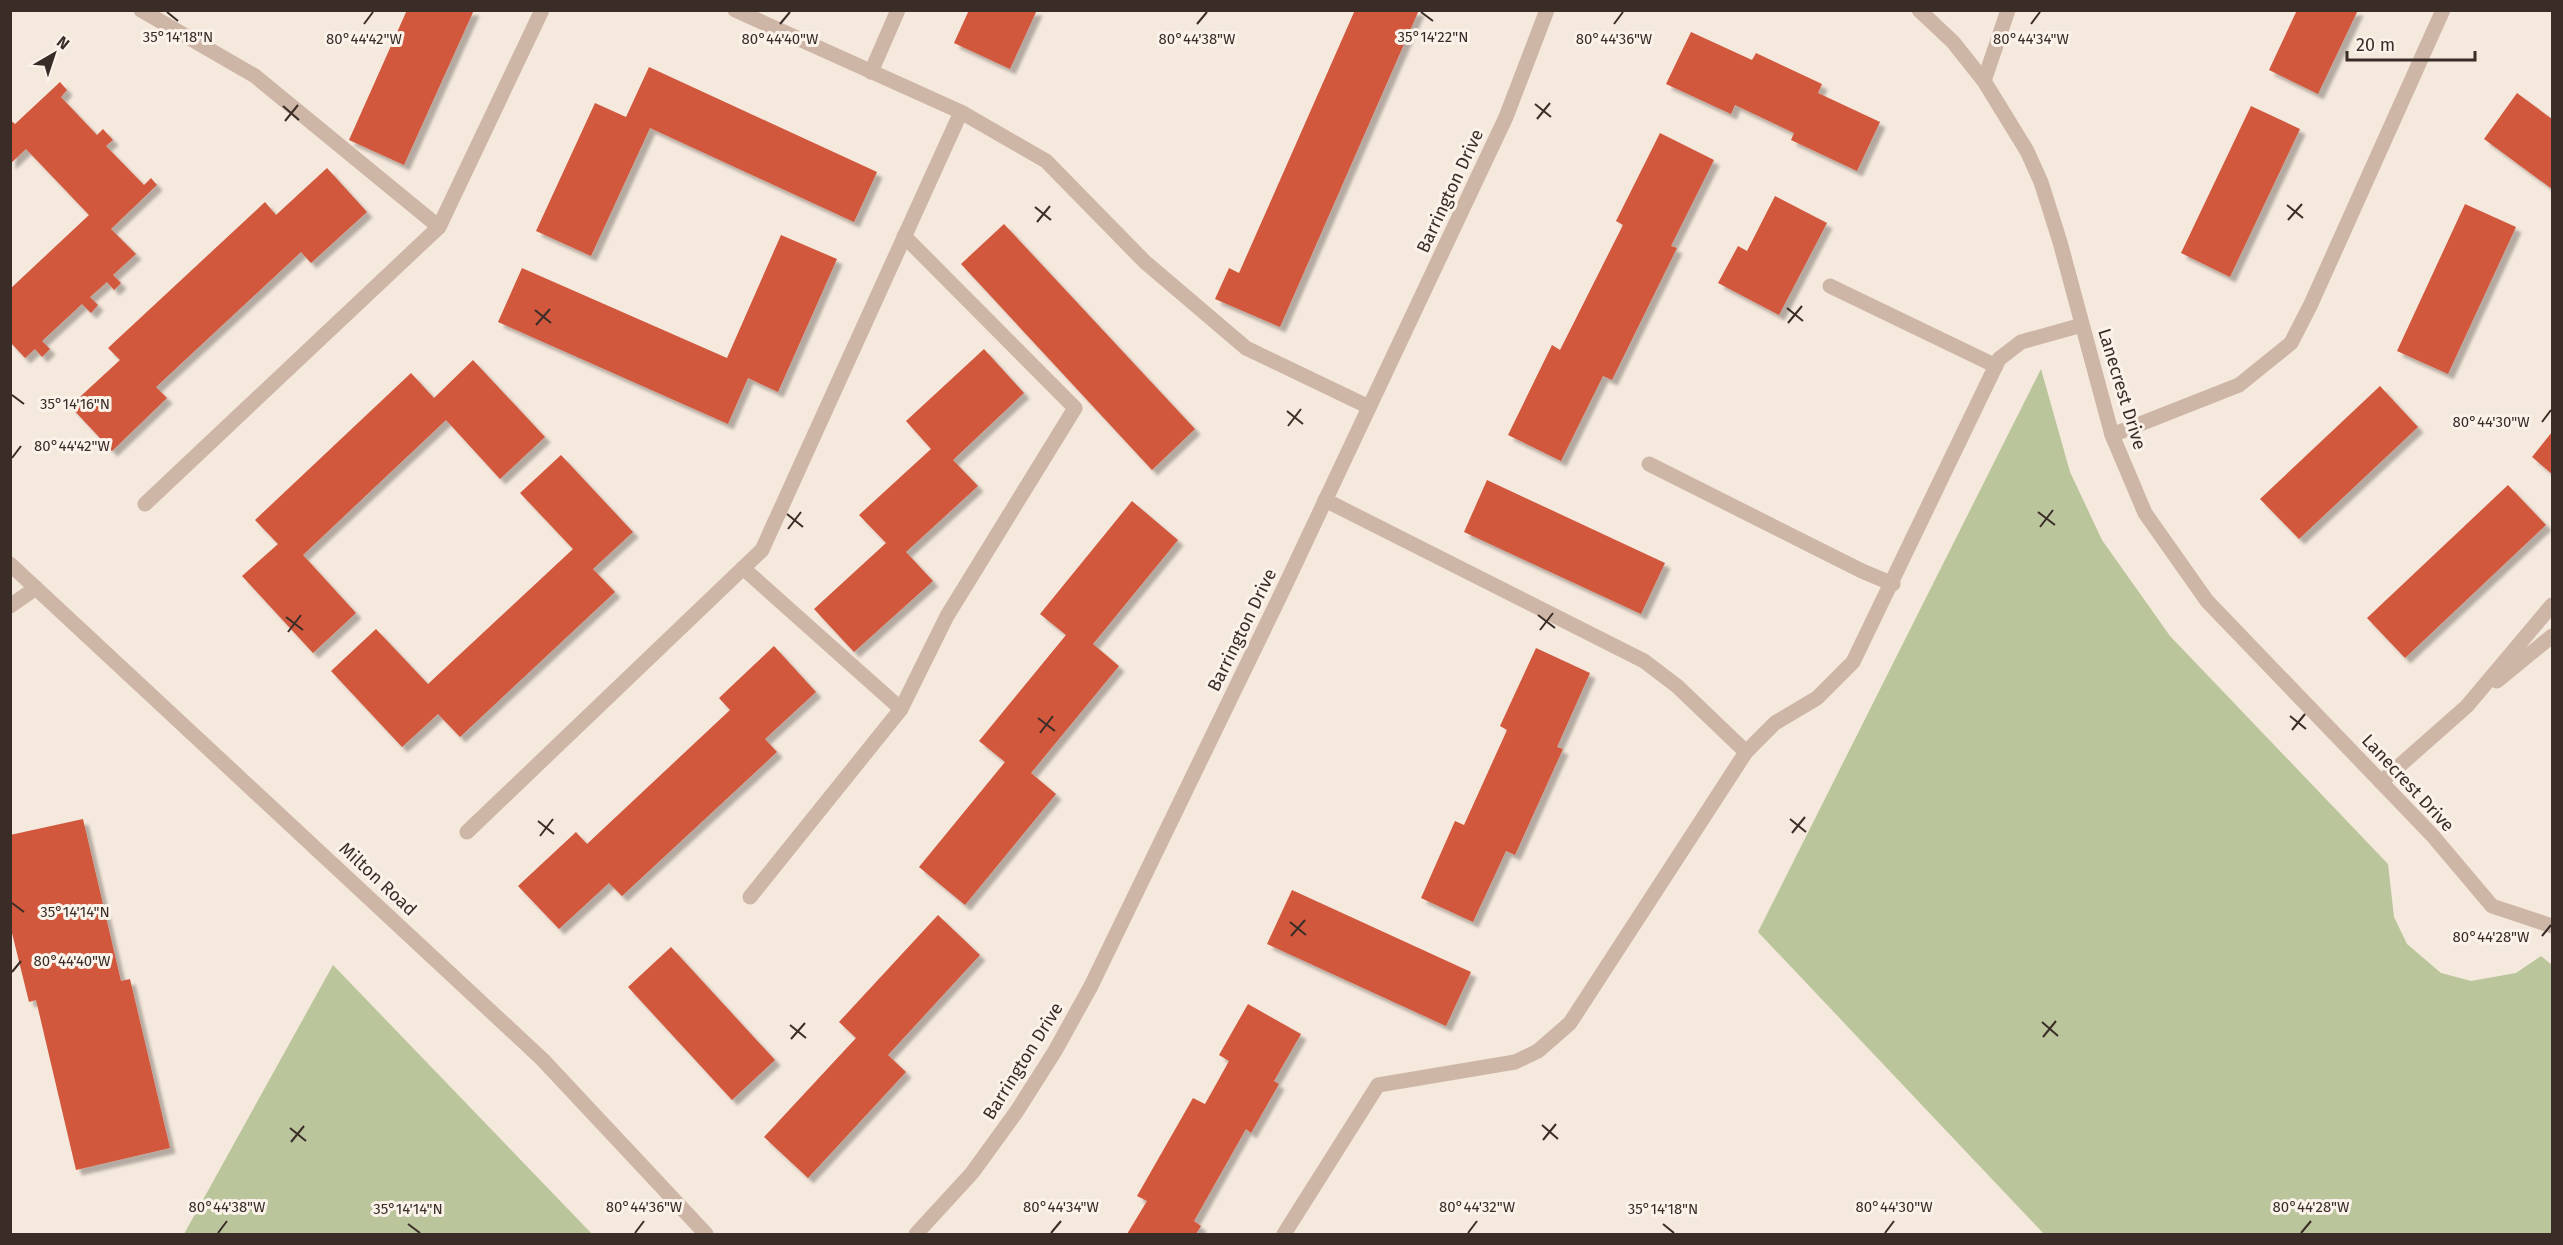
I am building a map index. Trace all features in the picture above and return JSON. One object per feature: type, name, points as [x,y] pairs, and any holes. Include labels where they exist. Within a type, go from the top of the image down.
[{"type":"street","points":[[141,10],[255,76],[439,227]]},
{"type":"street","points":[[145,504],[439,227],[542,10]]},
{"type":"street","points":[[735,10],[961,112],[1046,162],[1145,262],[1246,348],[1369,407]]},
{"type":"street","points":[[871,72],[898,10]]},
{"type":"street","name":"Barrington Drive","points":[[916,1234],[972,1173],[1017,1111],[1074,1017],[1325,500],[1506,117],[1547,10]]},
{"type":"street","name":"Lanecrest Drive","points":[[1919,10],[1953,42],[1984,81],[2027,151],[2041,182],[2112,435],[2145,513],[2207,601],[2432,835],[2492,906],[2553,926]]},
{"type":"street","points":[[1984,81],[2008,10]]},
{"type":"street","points":[[2112,435],[2239,385],[2290,343],[2312,304],[2443,10]]},
{"type":"street","points":[[467,832],[762,550],[961,112]]},
{"type":"street","points":[[750,897],[901,709],[946,616],[1075,408],[904,236]]},
{"type":"street","points":[[1830,286],[1996,366]]},
{"type":"street","points":[[1284,1234],[1378,1085],[1515,1062],[1538,1051],[1570,1023],[1746,752],[1775,723],[1817,698],[1853,662],[1893,584],[2000,359],[2022,342],[2082,325]]},
{"type":"street","points":[[1649,464],[1862,571],[1893,584]]},
{"type":"street","points":[[1325,500],[1644,661],[1677,686],[1746,752]]},
{"type":"street","name":"Milton Road","points":[[10,564],[542,1059],[706,1234]]},
{"type":"street","points":[[743,568],[901,709]]},
{"type":"street","points":[[10,606],[36,588]]},
{"type":"street","points":[[2467,706],[2553,605]]},
{"type":"street","points":[[2381,782],[2467,706],[2553,636]]},
{"type":"green space","points":[[2041,369],[2070,472],[2102,540],[2170,636],[2388,864],[2394,917],[2407,944],[2441,973],[2471,981],[2516,973],[2541,956],[2552,965],[2552,1234],[2044,1234],[1758,932]]},
{"type":"green space","points":[[333,965],[592,1234],[184,1234]]},
{"type":"building","points":[[407,10],[474,10],[404,165],[349,140]]},
{"type":"building","points":[[969,10],[1037,10],[1010,69],[954,43]]},
{"type":"building","points":[[1355,10],[1419,10],[1280,327],[1215,299],[1229,268],[1239,273]]},
{"type":"building","points":[[2297,10],[2358,10],[2318,94],[2269,70]]},
{"type":"building","points":[[1691,32],[1752,60],[1756,53],[1822,84],[1818,93],[1880,122],[1857,171],[1791,140],[1794,133],[1735,105],[1731,114],[1666,84]]},
{"type":"building","points":[[649,67],[877,172],[854,222],[650,128],[591,256],[536,231],[595,103],[626,117]]},
{"type":"building","points":[[60,82],[67,90],[61,97],[97,135],[103,129],[113,140],[106,146],[144,185],[151,178],[157,185],[111,229],[136,254],[113,275],[121,283],[114,290],[107,282],[90,297],[98,305],[91,313],[82,304],[42,341],[50,349],[42,357],[35,349],[25,358],[10,342],[10,289],[89,215],[26,149],[10,164],[10,120],[15,124]]},
{"type":"building","points":[[2517,93],[2552,119],[2552,189],[2484,139]]},
{"type":"building","points":[[2251,106],[2300,129],[2230,277],[2181,253]]},
{"type":"building","points":[[1660,133],[1714,160],[1671,246],[1677,248],[1612,380],[1603,376],[1561,461],[1508,435],[1552,345],[1560,350],[1623,225],[1616,221]]},
{"type":"building","points":[[327,168],[367,212],[311,263],[301,252],[156,387],[167,398],[112,451],[70,406],[120,360],[108,348],[265,202],[276,215]]},
{"type":"building","points":[[1775,196],[1827,223],[1779,315],[1718,283],[1738,246],[1747,251]]},
{"type":"building","points":[[2465,204],[2516,227],[2448,374],[2397,351]]},
{"type":"building","points":[[1004,224],[1195,429],[1152,470],[961,264]]},
{"type":"building","points":[[781,235],[837,259],[778,392],[748,378],[728,424],[498,322],[522,268],[727,358]]},
{"type":"building","points":[[984,349],[1024,393],[953,460],[978,486],[906,552],[933,581],[854,652],[814,609],[886,543],[859,515],[931,449],[906,421]]},
{"type":"building","points":[[473,360],[545,437],[500,479],[446,420],[303,555],[356,613],[313,653],[242,576],[278,544],[255,520],[411,373],[434,398]]},
{"type":"building","points":[[2380,386],[2418,427],[2299,539],[2260,499]]},
{"type":"building","points":[[2552,432],[2552,474],[2532,457]]},
{"type":"building","points":[[561,455],[633,532],[593,569],[615,592],[460,737],[438,714],[402,747],[331,671],[376,629],[428,684],[573,549],[520,493]]},
{"type":"building","points":[[1487,480],[1665,563],[1641,614],[1464,532]]},
{"type":"building","points":[[2508,485],[2546,525],[2405,658],[2367,618]]},
{"type":"building","points":[[1132,501],[1178,540],[1093,644],[1119,666],[1031,773],[1056,794],[965,905],[919,867],[1005,762],[979,741],[1066,635],[1040,614]]},
{"type":"building","points":[[774,646],[816,692],[765,739],[777,752],[622,896],[609,883],[559,929],[518,886],[576,832],[587,844],[730,710],[719,698]]},
{"type":"building","points":[[1536,648],[1590,673],[1557,747],[1563,749],[1515,855],[1506,851],[1473,922],[1421,898],[1455,821],[1464,825],[1507,730],[1500,726]]},
{"type":"building","points":[[83,819],[121,981],[130,979],[170,1148],[76,1170],[36,1000],[29,1002],[10,925],[10,835]]},
{"type":"building","points":[[1292,890],[1471,972],[1446,1026],[1267,944]]},
{"type":"building","points":[[938,915],[980,955],[888,1055],[906,1072],[808,1178],[764,1137],[856,1038],[839,1022]]},
{"type":"building","points":[[671,947],[775,1060],[732,1100],[628,987]]},
{"type":"building","points":[[1248,1004],[1301,1034],[1274,1081],[1279,1084],[1251,1133],[1246,1129],[1194,1221],[1201,1226],[1196,1234],[1127,1234],[1147,1201],[1137,1196],[1193,1098],[1205,1104],[1229,1061],[1219,1055]]}]
